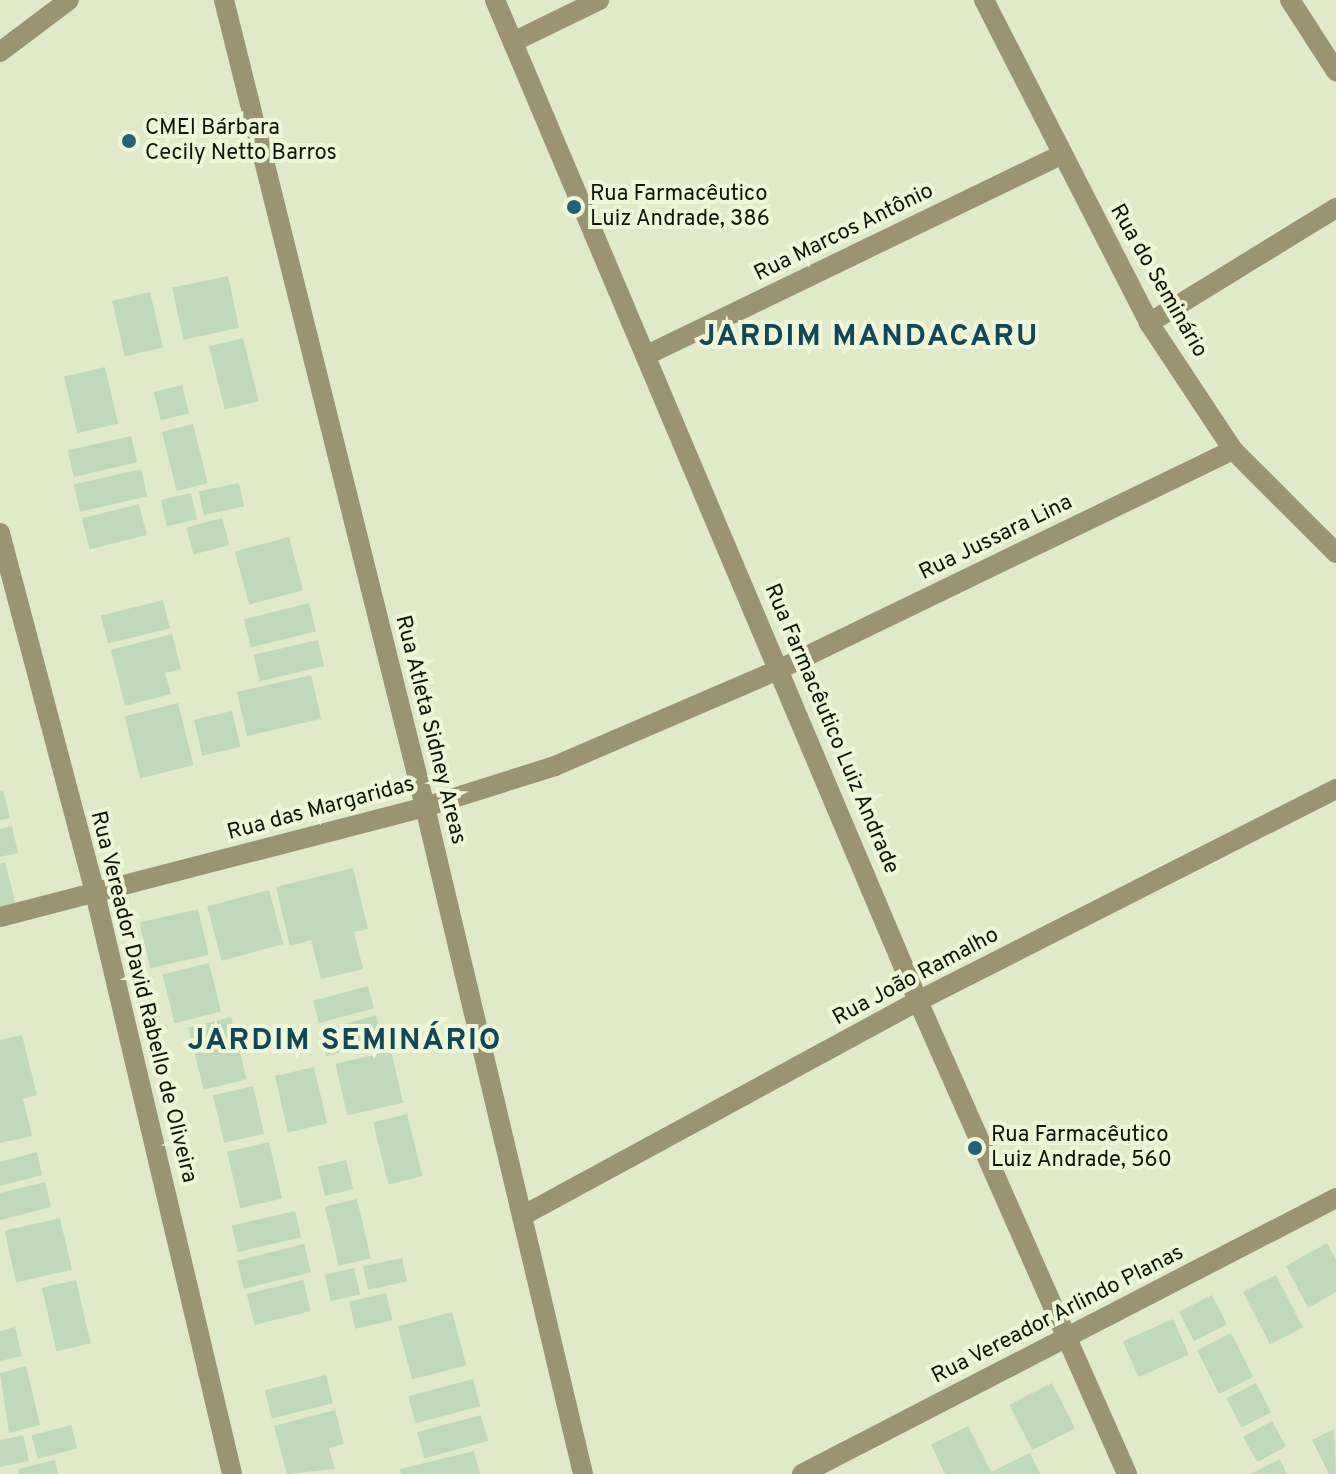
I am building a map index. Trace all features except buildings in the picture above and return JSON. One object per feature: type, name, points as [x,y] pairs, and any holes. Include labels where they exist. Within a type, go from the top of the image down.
[{"type":"street","points":[[0,52],[69,0]]},
{"type":"street","name":"Rua Atleta Sidney Areas","points":[[224,0],[425,807],[583,1474]]},
{"type":"street","name":"Rua Farmacêutico Luiz Andrade","points":[[495,0],[649,354],[918,1001],[1127,1474]]},
{"type":"street","points":[[513,42],[599,0]]},
{"type":"street","name":"Rua do Seminário","points":[[984,0],[1149,323],[1233,450],[1336,553]]},
{"type":"street","points":[[1290,0],[1336,71]]},
{"type":"street","name":"Rua Marcos Antônio","points":[[649,354],[1061,155]]},
{"type":"street","points":[[1149,323],[1336,208]]},
{"type":"street","name":"Rua Jussara Lina","points":[[780,669],[1233,450]]},
{"type":"street","name":"Rua Vereador David Rabello de Oliveira","points":[[0,533],[95,893],[232,1474]]},
{"type":"street","name":"Rua das Margaridas","points":[[0,917],[425,807],[555,766],[780,669]]},
{"type":"street","name":"Rua João Ramalho","points":[[522,1216],[918,1001],[1336,789]]},
{"type":"street","name":"Rua Vereador Arlindo Planas","points":[[802,1474],[1336,1198]]},
{"type":"place","name":"CMEI Bárbara Cecily Netto Barros","points":[[129,141]]},
{"type":"place","name":"Rua Farmacêutico Luiz Andrade, 386","points":[[574,207]]},
{"type":"place","name":"Rua Farmacêutico Luiz Andrade, 560","points":[[975,1148]]},
{"type":"district","name":"JARDIM MANDACARU","points":[[869,338]]},
{"type":"district","name":"JARDIM SEMINÁRIO","points":[[345,1042]]}]
